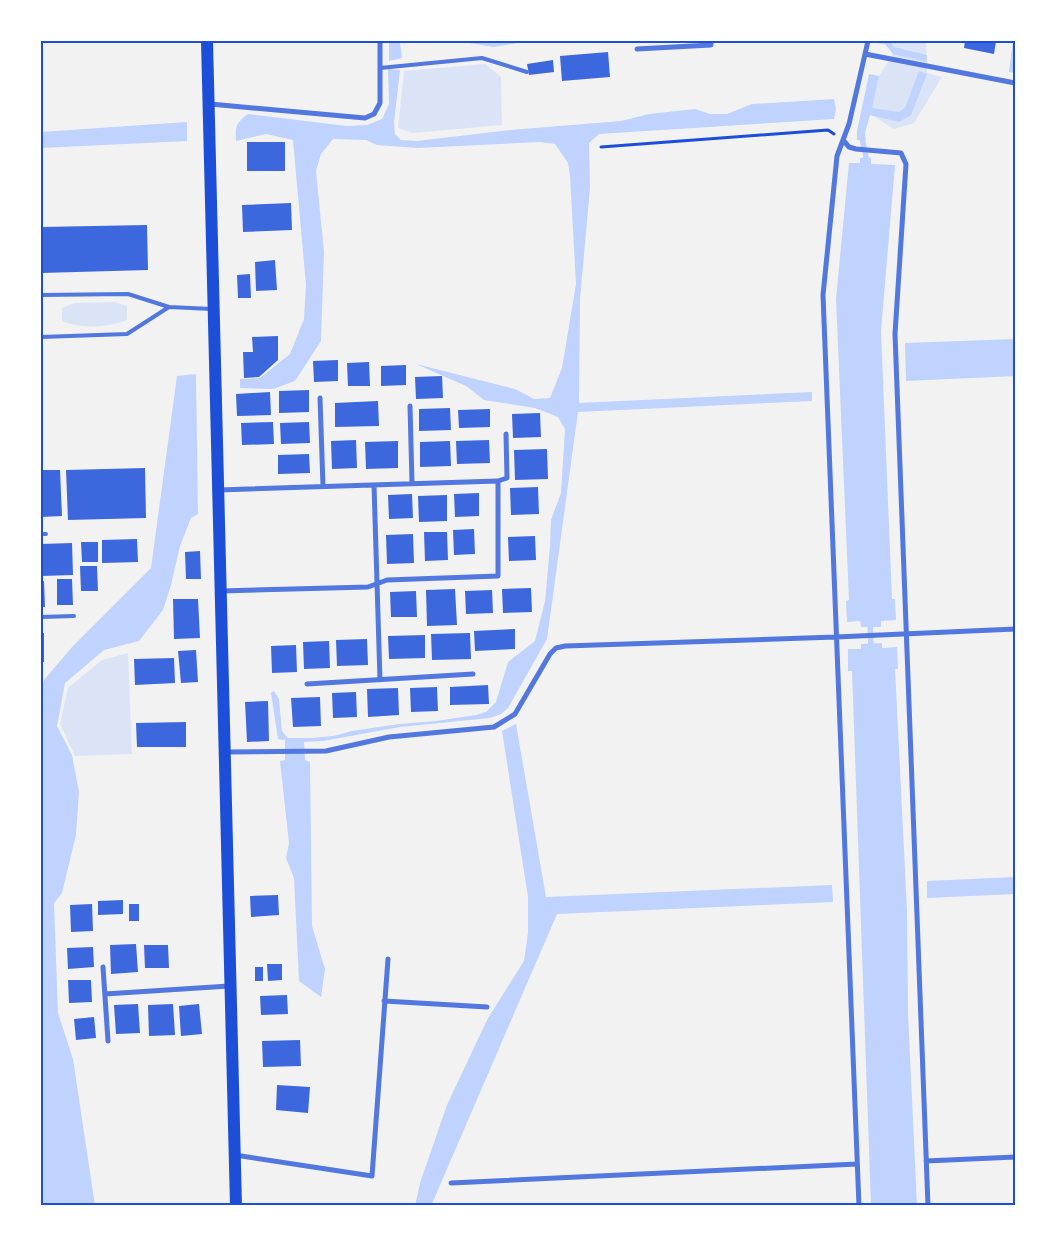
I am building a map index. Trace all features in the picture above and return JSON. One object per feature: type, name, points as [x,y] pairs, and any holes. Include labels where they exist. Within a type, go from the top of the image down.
[{"type":"main road","points":[[207,41],[236,1206]]},
{"type":"street","points":[[210,104],[365,118],[374,114],[380,103],[380,41]]},
{"type":"street","points":[[637,49],[711,45],[711,41]]},
{"type":"street","points":[[859,1206],[823,295],[837,156],[849,124],[868,41]]},
{"type":"street","points":[[865,54],[1015,83]]},
{"type":"street","points":[[843,140],[849,147],[856,149],[901,153],[906,164],[895,334],[928,1206]]},
{"type":"street","points":[[320,398],[324,486]]},
{"type":"street","points":[[410,406],[412,483]]},
{"type":"street","points":[[218,490],[498,481],[507,478],[506,434]]},
{"type":"street","points":[[221,591],[368,587],[387,580],[498,576],[498,481]]},
{"type":"street","points":[[374,485],[380,680]]},
{"type":"street","points":[[224,752],[326,751],[389,737],[494,727],[515,714],[550,654],[556,648],[565,646],[1015,629]]},
{"type":"street","points":[[307,684],[473,674]]},
{"type":"street","points":[[234,1155],[372,1176],[388,959]]},
{"type":"street","points":[[103,966],[108,1041]]},
{"type":"street","points":[[105,994],[230,986]]},
{"type":"street","points":[[384,1001],[487,1007]]},
{"type":"street","points":[[926,1161],[1015,1157]]},
{"type":"street","points":[[451,1183],[857,1164]]},
{"type":"lane","points":[[380,68],[482,58],[527,72]]},
{"type":"lane","points":[[41,295],[128,294],[169,307],[214,309]]},
{"type":"lane","points":[[41,337],[127,334],[169,307]]},
{"type":"lane","points":[[41,617],[74,616]]},
{"type":"path","points":[[601,147],[828,130],[843,140]]},
{"type":"shaded area","points":[[891,41],[926,41],[927,73],[942,77],[914,123],[894,129],[870,114],[879,76],[893,54],[894,47]]},
{"type":"shaded area","points":[[485,64],[501,77],[502,125],[412,133],[398,128],[404,71]]},
{"type":"shaded area","points":[[114,302],[127,306],[127,320],[112,325],[95,326],[70,324],[62,321],[62,308],[74,303]]},
{"type":"shaded area","points":[[128,653],[132,754],[75,756],[60,724],[68,688],[102,660]]},
{"type":"water","points":[[389,41],[423,41],[400,43],[402,58],[389,61]]},
{"type":"water","points":[[458,41],[530,41],[493,47]]},
{"type":"water","points":[[878,41],[891,41],[894,47],[927,55],[927,62],[893,54],[885,44],[877,43]]},
{"type":"water","points":[[1013,41],[1015,41],[1015,73],[1009,72]]},
{"type":"water","points":[[388,69],[400,70],[394,122],[395,134],[401,140],[417,141],[510,130],[621,121],[649,114],[695,109],[710,114],[727,114],[752,104],[834,99],[836,109],[834,119],[599,134],[589,143],[590,188],[580,299],[579,403],[812,392],[812,401],[578,412],[547,639],[508,708],[501,714],[490,718],[400,727],[323,741],[304,742],[305,760],[310,762],[312,926],[325,969],[321,997],[299,981],[294,878],[286,858],[289,843],[280,761],[285,760],[285,740],[278,739],[271,693],[274,691],[279,699],[282,731],[288,738],[333,736],[352,731],[436,721],[486,712],[496,702],[508,662],[535,641],[545,601],[551,520],[561,493],[565,429],[558,417],[535,408],[484,400],[466,386],[416,364],[515,389],[534,399],[550,398],[562,368],[576,284],[570,176],[568,163],[555,144],[540,142],[418,148],[377,145],[366,140],[333,139],[321,154],[316,171],[324,252],[321,341],[295,381],[273,389],[240,388],[240,379],[260,378],[290,354],[304,319],[306,285],[293,140],[266,134],[236,141],[237,125],[248,114],[347,126],[367,125],[382,119],[389,104]]},
{"type":"water","points":[[919,71],[927,74],[911,115],[899,122],[870,115],[865,133],[866,140],[857,140],[857,131],[869,74],[879,76],[872,108],[899,112],[905,108]]},
{"type":"water","points":[[187,122],[187,141],[41,148],[41,132]]},
{"type":"water","points":[[860,158],[871,158],[871,164],[895,165],[881,331],[892,599],[895,599],[896,620],[881,621],[881,627],[861,627],[860,621],[847,622],[846,601],[849,600],[836,299],[849,163],[860,163]]},
{"type":"water","points":[[1015,339],[1015,376],[906,381],[905,343]]},
{"type":"water","points":[[196,374],[198,514],[191,518],[180,546],[163,610],[139,641],[104,650],[65,683],[57,726],[72,755],[79,792],[76,835],[62,893],[54,903],[58,1013],[73,1059],[95,1206],[43,1206],[41,693],[44,680],[73,646],[151,568],[177,376]]},
{"type":"water","points":[[882,643],[882,648],[897,647],[898,669],[895,669],[907,910],[908,1013],[917,1206],[871,1206],[852,671],[848,671],[848,649],[861,649],[861,644]]},
{"type":"water","points":[[516,724],[546,897],[832,885],[833,902],[557,914],[431,1206],[415,1206],[420,1183],[447,1105],[488,1018],[524,961],[528,933],[528,897],[502,731]]},
{"type":"water","points":[[1015,877],[1015,894],[927,898],[927,881]]},
{"type":"building","points":[[965,41],[996,41],[994,54],[964,48]]},
{"type":"building","points":[[608,52],[610,77],[562,81],[560,56]]},
{"type":"building","points":[[553,60],[554,72],[529,75],[527,64]]},
{"type":"building","points":[[247,142],[285,142],[285,171],[247,171]]},
{"type":"building","points":[[291,203],[292,230],[243,232],[242,205]]},
{"type":"building","points":[[147,225],[148,270],[41,273],[41,227]]},
{"type":"building","points":[[275,260],[277,290],[256,291],[255,262]]},
{"type":"building","points":[[250,274],[251,298],[238,298],[237,275]]},
{"type":"building","points":[[278,336],[278,360],[259,377],[244,378],[243,352],[253,352],[252,337]]},
{"type":"building","points":[[338,360],[338,381],[314,382],[313,361]]},
{"type":"building","points":[[369,362],[370,386],[348,386],[347,363]]},
{"type":"building","points":[[406,365],[406,385],[381,386],[381,366]]},
{"type":"building","points":[[442,376],[443,398],[416,399],[415,377]]},
{"type":"building","points":[[309,390],[309,412],[279,413],[279,391]]},
{"type":"building","points":[[270,392],[271,415],[237,416],[236,394]]},
{"type":"building","points":[[378,401],[379,426],[335,427],[335,403]]},
{"type":"building","points":[[450,408],[451,430],[419,431],[419,409]]},
{"type":"building","points":[[490,409],[490,427],[459,428],[458,410]]},
{"type":"building","points":[[540,413],[541,437],[513,438],[512,414]]},
{"type":"building","points":[[273,422],[274,444],[242,445],[241,423]]},
{"type":"building","points":[[309,422],[310,443],[281,444],[280,423]]},
{"type":"building","points":[[356,440],[357,468],[332,469],[331,441]]},
{"type":"building","points":[[489,440],[490,463],[457,464],[456,441]]},
{"type":"building","points":[[398,441],[398,468],[366,469],[365,442]]},
{"type":"building","points":[[450,441],[451,466],[420,467],[420,442]]},
{"type":"building","points":[[547,449],[548,479],[515,480],[514,450]]},
{"type":"building","points":[[309,454],[310,473],[278,474],[278,455]]},
{"type":"building","points":[[145,468],[146,518],[68,520],[66,470]]},
{"type":"building","points":[[41,470],[60,470],[62,516],[41,517]]},
{"type":"building","points":[[538,487],[539,514],[511,515],[510,488]]},
{"type":"building","points":[[479,493],[479,516],[455,517],[454,494]]},
{"type":"building","points":[[412,494],[413,518],[389,519],[388,495]]},
{"type":"building","points":[[447,495],[447,521],[419,522],[418,496]]},
{"type":"building","points":[[474,529],[475,554],[454,555],[453,530]]},
{"type":"building","points":[[424,532],[447,532],[448,560],[425,561]]},
{"type":"building","points":[[413,534],[414,563],[387,564],[386,535]]},
{"type":"building","points":[[535,536],[536,560],[509,561],[508,537]]},
{"type":"building","points":[[137,539],[138,562],[102,563],[102,540]]},
{"type":"building","points":[[81,542],[98,542],[98,562],[82,562]]},
{"type":"building","points":[[72,543],[73,575],[41,576],[41,544]]},
{"type":"building","points":[[200,551],[201,579],[186,579],[185,552]]},
{"type":"building","points":[[80,566],[97,566],[98,591],[81,591]]},
{"type":"building","points":[[57,579],[72,579],[73,605],[57,605]]},
{"type":"building","points":[[41,581],[44,581],[45,607],[41,607]]},
{"type":"building","points":[[531,588],[532,612],[503,613],[502,589]]},
{"type":"building","points":[[455,589],[457,625],[427,626],[426,590]]},
{"type":"building","points":[[492,590],[493,613],[466,614],[465,591]]},
{"type":"building","points":[[416,591],[417,617],[391,617],[390,592]]},
{"type":"building","points":[[173,599],[198,599],[200,638],[174,639]]},
{"type":"building","points":[[515,629],[515,649],[475,651],[474,631]]},
{"type":"building","points":[[41,633],[44,633],[44,662],[41,662]]},
{"type":"building","points":[[470,633],[471,659],[432,660],[431,634]]},
{"type":"building","points":[[425,635],[425,658],[389,659],[388,636]]},
{"type":"building","points":[[367,639],[368,665],[337,666],[336,640]]},
{"type":"building","points":[[329,641],[330,668],[304,669],[303,642]]},
{"type":"building","points":[[296,645],[297,672],[272,673],[271,646]]},
{"type":"building","points":[[196,650],[198,682],[181,683],[178,651]]},
{"type":"building","points":[[174,658],[175,683],[135,685],[134,659]]},
{"type":"building","points":[[488,685],[489,704],[450,705],[450,687]]},
{"type":"building","points":[[437,687],[438,711],[411,712],[410,688]]},
{"type":"building","points":[[398,688],[399,715],[368,717],[367,689]]},
{"type":"building","points":[[356,692],[357,717],[333,718],[332,693]]},
{"type":"building","points":[[320,697],[321,726],[293,727],[291,698]]},
{"type":"building","points":[[268,701],[269,741],[247,742],[245,702]]},
{"type":"building","points":[[186,722],[186,747],[137,747],[136,723]]},
{"type":"building","points":[[278,895],[279,915],[251,917],[250,896]]},
{"type":"building","points":[[123,900],[123,914],[98,915],[98,901]]},
{"type":"building","points":[[92,904],[93,931],[71,932],[70,905]]},
{"type":"building","points":[[129,904],[139,904],[139,921],[129,921]]},
{"type":"building","points":[[136,944],[138,972],[111,974],[110,945]]},
{"type":"building","points":[[144,945],[168,945],[169,968],[145,968]]},
{"type":"building","points":[[93,947],[94,967],[68,969],[67,948]]},
{"type":"building","points":[[267,964],[282,964],[282,980],[268,981]]},
{"type":"building","points":[[255,967],[263,967],[263,981],[255,981]]},
{"type":"building","points":[[68,980],[91,980],[92,1002],[69,1003]]},
{"type":"building","points":[[287,995],[288,1014],[261,1015],[260,996]]},
{"type":"building","points":[[138,1004],[140,1033],[116,1034],[114,1005]]},
{"type":"building","points":[[173,1004],[175,1035],[149,1036],[148,1005]]},
{"type":"building","points":[[199,1004],[202,1034],[181,1036],[179,1006]]},
{"type":"building","points":[[94,1017],[96,1038],[76,1040],[74,1019]]},
{"type":"building","points":[[300,1040],[301,1066],[263,1067],[262,1041]]},
{"type":"building","points":[[277,1085],[310,1087],[308,1113],[276,1110]]},
{"type":"waterway","points":[[861,133],[866,163]]},
{"type":"waterway","points":[[870,619],[871,650]]}]
